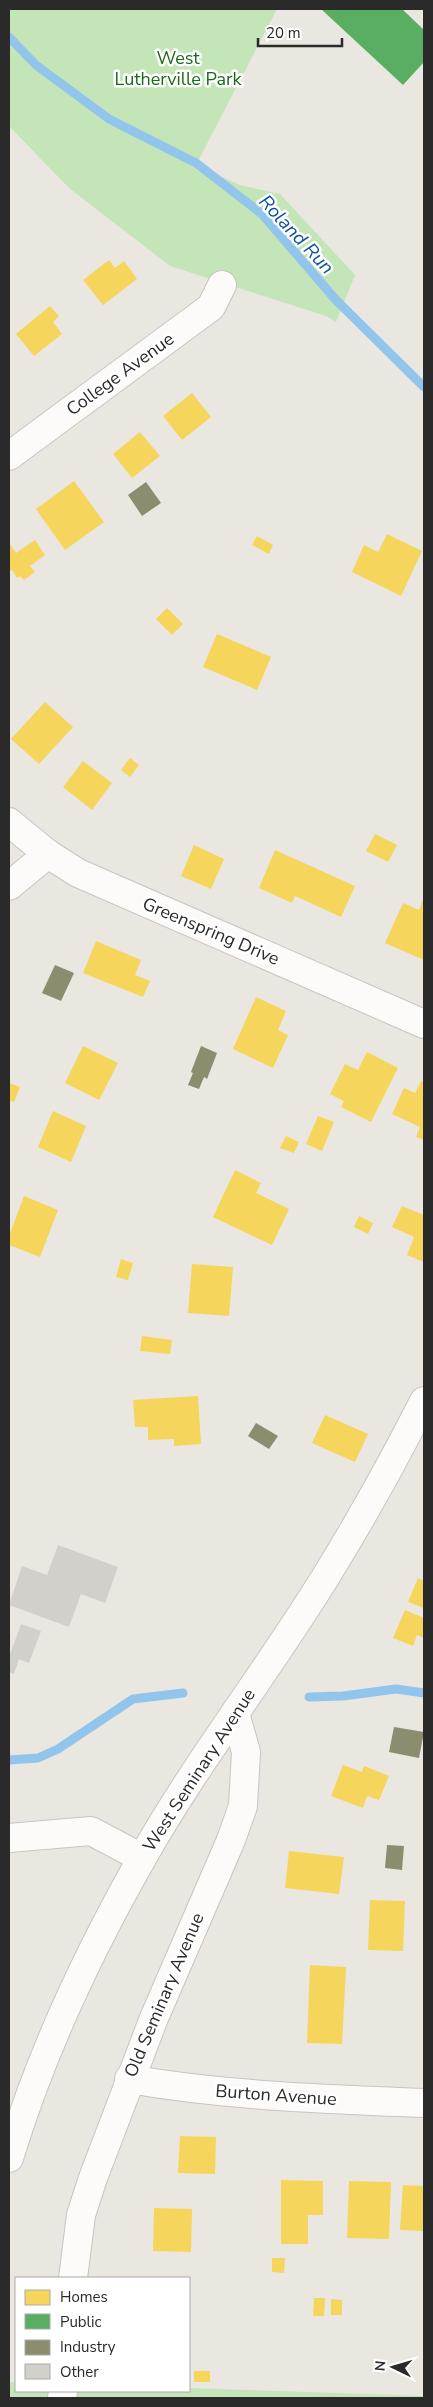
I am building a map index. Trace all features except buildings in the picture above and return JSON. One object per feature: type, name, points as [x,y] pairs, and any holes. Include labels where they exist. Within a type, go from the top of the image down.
[{"type":"street","name":"College Avenue","points":[[9,456],[211,307],[222,285]]},
{"type":"street","name":"Greenspring Drive","points":[[9,822],[48,854],[78,873],[424,1024]]},
{"type":"street","points":[[9,886],[48,854]]},
{"type":"street","name":"West Seminary Avenue","points":[[9,2158],[26,2101],[50,2040],[142,1858],[235,1713],[331,1569],[397,1454],[424,1401]]},
{"type":"street","name":"Old Seminary Avenue","points":[[73,2277],[81,2216],[129,2079],[231,1840],[243,1806],[246,1752],[235,1713]]},
{"type":"street","points":[[9,1838],[91,1831],[142,1858]]},
{"type":"street","name":"Burton Avenue","points":[[129,2079],[171,2087],[292,2098],[424,2103]]},
{"type":"green space","name":"West Lutherville Park","points":[[9,9],[277,9],[196,165],[240,185],[280,194],[355,275],[336,322],[326,316],[170,266],[69,188],[9,126]]},
{"type":"green space","points":[[9,2382],[15,2382],[15,2392],[190,2392],[190,2388],[424,2396],[424,2398],[9,2398]]},
{"type":"waterway","name":"Roland Run","points":[[9,37],[36,65],[109,119],[196,163],[262,214],[335,299],[424,387]]},
{"type":"waterway","points":[[309,1697],[343,1696],[396,1689],[424,1693]]},
{"type":"waterway","points":[[9,1760],[38,1758],[58,1749],[133,1699],[183,1693]]}]
